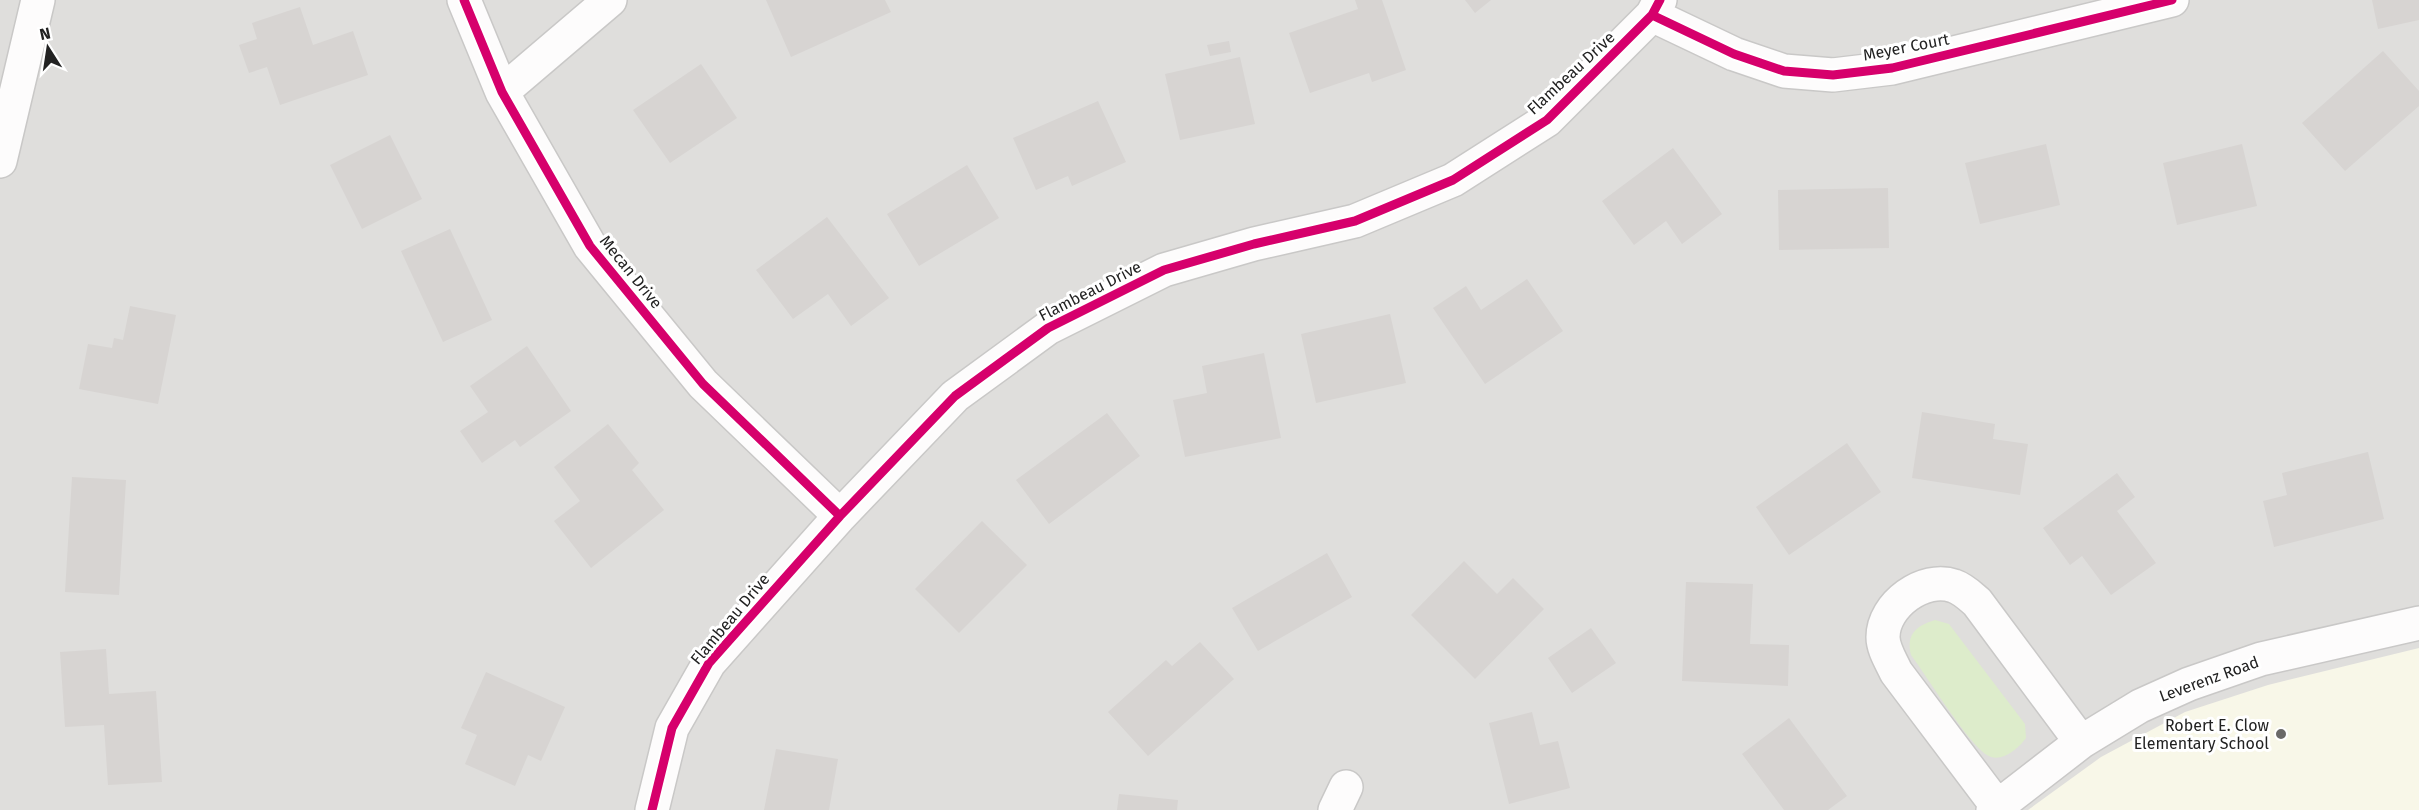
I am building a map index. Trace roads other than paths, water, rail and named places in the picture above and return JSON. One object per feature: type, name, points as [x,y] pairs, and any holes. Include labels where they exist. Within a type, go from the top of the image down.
[{"type":"street","points":[[0,161],[38,0]]},
{"type":"street","name":"Mecan Drive","points":[[464,0],[502,92],[590,246],[703,384],[840,516]]},
{"type":"street","points":[[502,92],[610,0]]},
{"type":"street","name":"Meyer Court","points":[[1656,8],[1754,61],[1784,71],[1833,75],[1892,68],[2172,0]]},
{"type":"street","name":"Flambeau Drive","points":[[652,810],[672,728],[709,663],[840,516],[955,396],[1048,328],[1164,270],[1254,244],[1355,221],[1453,180],[1546,120],[1656,8]]},
{"type":"street","points":[[1995,808],[1896,672],[1887,655],[1883,638],[1886,619],[1898,602],[1916,591],[1935,585],[1953,585],[1966,592],[1977,602],[2081,742]]},
{"type":"street","name":"Leverenz Road","points":[[1995,808],[2081,742],[2140,706],[2189,684],[2261,659],[2419,623]]},
{"type":"place","name":"Robert E. Clow Elementary School","points":[[2281,734]]}]
